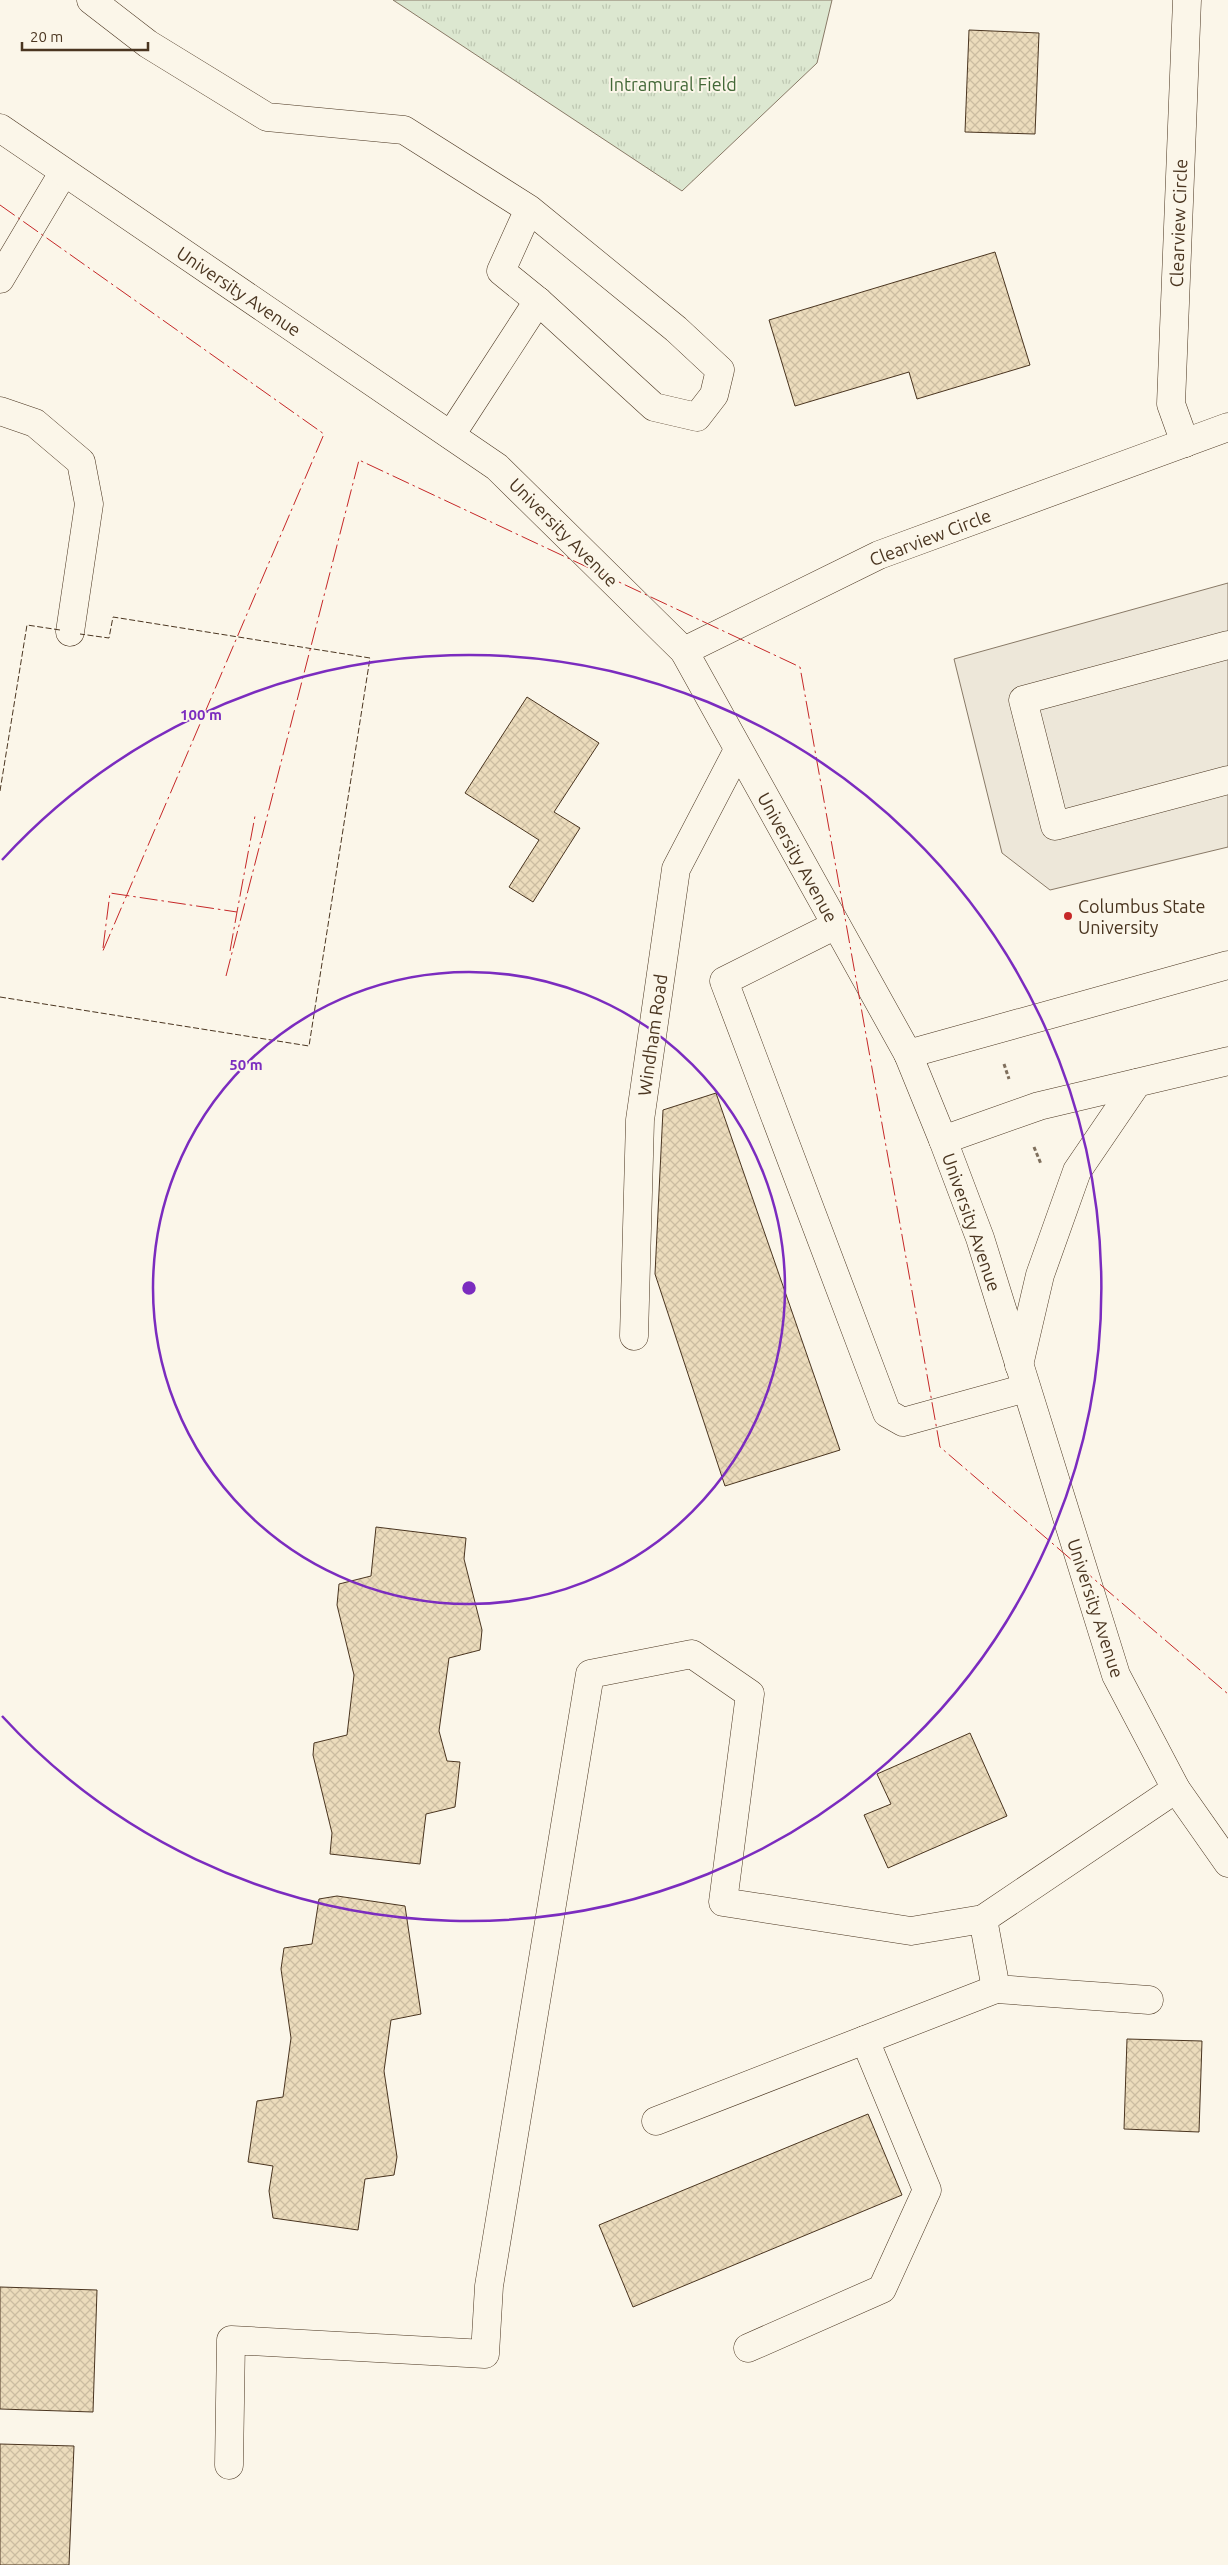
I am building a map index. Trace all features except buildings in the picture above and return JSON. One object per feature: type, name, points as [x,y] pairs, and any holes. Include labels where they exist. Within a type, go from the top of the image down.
[{"type":"street","points":[[91,0],[148,44],[267,117],[404,130],[529,209],[676,329],[720,370],[714,396],[697,417],[654,407],[538,301],[500,272],[529,209]]},
{"type":"street","name":"Clearview Circle","points":[[1185,443],[1171,404],[1187,0]]},
{"type":"street","name":"University Avenue","points":[[0,128],[63,173],[497,466],[684,651],[908,1054],[980,1238],[1116,1675],[1176,1789],[1228,1863]]},
{"type":"street","points":[[0,280],[63,173]]},
{"type":"street","points":[[451,435],[538,301]]},
{"type":"street","points":[[0,411],[35,423],[81,462],[89,504],[70,632]]},
{"type":"street","name":"Clearview Circle","points":[[684,651],[879,555],[1228,427]]},
{"type":"street","points":[[1228,645],[1023,700],[1055,826],[1228,780]]},
{"type":"street","name":"Windham Road","points":[[634,1336],[640,1120],[676,870],[738,750]]},
{"type":"street","points":[[836,925],[724,981],[887,1412],[903,1422],[1023,1377],[1040,1275],[1077,1171],[1137,1083]]},
{"type":"street","points":[[908,1054],[1228,965]]},
{"type":"street","points":[[943,1140],[1039,1106],[1228,1061]]},
{"type":"street","points":[[229,2465],[231,2340],[485,2354],[488,2286],[590,1674],[692,1654],[750,1694],[723,1902],[912,1931],[983,1919],[1176,1789]]},
{"type":"street","points":[[983,1919],[996,1989]]},
{"type":"street","points":[[656,2121],[996,1989],[1149,2000]]},
{"type":"street","points":[[748,2348],[882,2289],[927,2190],[865,2040]]},
{"type":"green space","name":"Intramural Field","points":[[393,0],[832,0],[817,63],[682,191]]},
{"type":"shaded area","points":[[1228,583],[1228,847],[1050,890],[1002,853],[954,659]]},
{"type":"fence","points":[[0,997],[309,1046],[370,658],[113,617],[109,638],[80,634]]},
{"type":"fence","points":[[0,791],[27,625],[60,630]]},
{"type":"power","points":[[0,205],[324,434],[102,953]]},
{"type":"power","points":[[226,976],[359,460],[800,667],[940,1447],[1228,1694]]},
{"type":"power","points":[[103,948],[110,893],[237,912],[255,816]]},
{"type":"power","points":[[230,951],[237,912]]},
{"type":"place","name":"Columbus State University","points":[[1068,916]]}]
